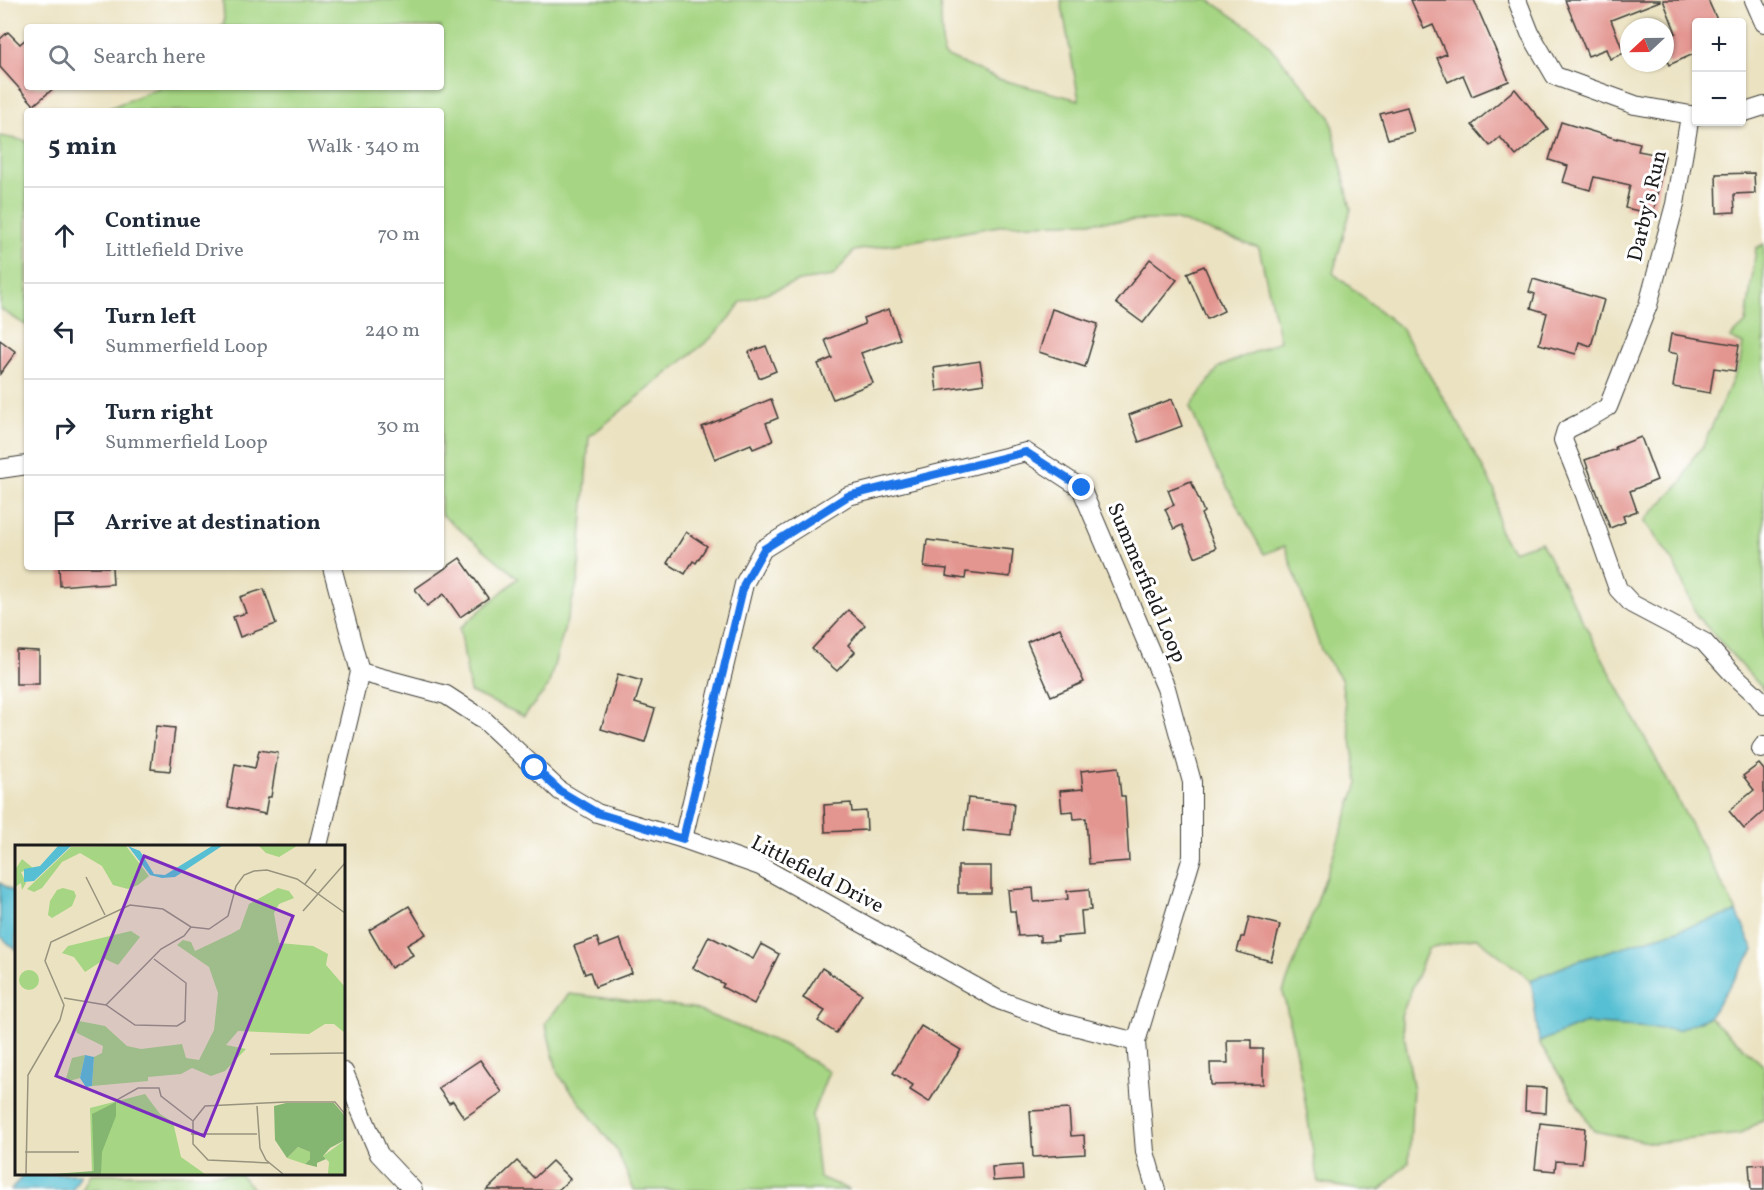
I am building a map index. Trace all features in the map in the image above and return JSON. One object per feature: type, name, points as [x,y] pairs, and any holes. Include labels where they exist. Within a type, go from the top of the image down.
[{"type":"street","points":[[1517,0],[1530,33],[1555,76],[1635,105],[1692,116]]},
{"type":"street","points":[[1754,0],[1764,23]]},
{"type":"street","points":[[1746,112],[1764,106]]},
{"type":"street","name":"Darby's Run","points":[[1692,121],[1675,204],[1648,305],[1608,407],[1566,430],[1563,440],[1618,589],[1632,603],[1704,642],[1764,705]]},
{"type":"street","name":"Summerfield Loop","points":[[683,839],[744,584],[764,549],[848,496],[1026,452],[1082,488],[1166,688],[1192,782],[1192,857],[1136,1042],[1145,1152],[1156,1190]]},
{"type":"street","points":[[0,469],[24,465]]},
{"type":"street","points":[[318,845],[360,672],[333,570]]},
{"type":"street","name":"Littlefield Drive","points":[[360,672],[446,695],[483,719],[560,791],[597,813],[683,839],[760,866],[999,1000],[1059,1022],[1136,1042]]},
{"type":"street","points":[[345,1074],[379,1154],[413,1190]]},
{"type":"green space","points":[[223,0],[940,0],[943,55],[998,79],[1079,100],[1061,0],[1209,0],[1259,34],[1330,116],[1351,209],[1333,273],[1401,328],[1459,424],[1495,491],[1499,530],[1512,551],[1541,542],[1737,912],[1577,961],[1531,980],[1477,938],[1428,949],[1401,1016],[1413,1086],[1409,1162],[1381,1190],[1358,1190],[1318,1182],[1301,1077],[1283,992],[1358,783],[1341,679],[1321,650],[1285,546],[1264,554],[1214,463],[1190,407],[1219,367],[1280,341],[1259,248],[1174,219],[1005,225],[854,251],[833,276],[799,281],[741,302],[730,318],[710,339],[589,437],[578,581],[548,687],[524,716],[470,692],[460,628],[518,578],[444,516],[444,108],[110,108],[153,90],[444,90],[444,24],[224,23]]},
{"type":"green space","points":[[0,136],[24,140],[24,324],[0,309]]},
{"type":"green space","points":[[1764,244],[1764,690],[1697,616],[1673,561],[1644,521],[1683,481],[1692,459],[1703,446],[1740,363],[1743,344],[1730,338],[1746,323],[1756,248]]},
{"type":"green space","points":[[569,994],[692,1008],[782,1044],[829,1071],[812,1115],[819,1177],[850,1190],[634,1190],[617,1151],[558,1074],[545,1023]]},
{"type":"green space","points":[[1709,1017],[1764,1066],[1764,1119],[1740,1134],[1653,1143],[1594,1131],[1539,1042],[1585,1023],[1678,1030]]},
{"type":"green space","points":[[90,1175],[241,1175],[254,1190],[82,1190]]},
{"type":"water","points":[[0,883],[15,892],[15,949],[0,936]]},
{"type":"water","points":[[1737,912],[1754,950],[1709,1017],[1678,1030],[1585,1023],[1539,1042],[1531,980],[1577,961]]},
{"type":"water","points":[[23,1175],[80,1175],[72,1190],[11,1190]]},
{"type":"building","points":[[1411,0],[1474,0],[1509,81],[1472,96],[1463,75],[1448,82],[1437,58],[1446,54],[1433,25],[1424,29]]},
{"type":"building","points":[[1565,0],[1660,0],[1611,20],[1620,43],[1620,55],[1610,59],[1606,49],[1588,56]]},
{"type":"building","points":[[1663,0],[1708,0],[1716,18],[1692,18],[1692,55],[1674,63],[1674,34],[1676,33],[1674,18],[1670,18]]},
{"type":"building","points":[[8,32],[20,44],[24,41],[24,90],[52,90],[34,105],[0,67],[0,39]]},
{"type":"building","points":[[1515,89],[1548,129],[1516,156],[1500,137],[1490,146],[1472,125]]},
{"type":"building","points":[[1407,107],[1414,132],[1388,139],[1380,114]]},
{"type":"building","points":[[1561,122],[1617,139],[1640,143],[1638,151],[1665,156],[1653,214],[1625,208],[1630,185],[1594,177],[1590,190],[1563,182],[1568,166],[1549,160]]},
{"type":"building","points":[[1754,173],[1755,193],[1734,194],[1735,212],[1717,213],[1716,174]]},
{"type":"building","points":[[1150,259],[1177,280],[1143,323],[1116,303]]},
{"type":"building","points":[[1204,266],[1224,311],[1207,319],[1187,273]]},
{"type":"building","points":[[1533,279],[1604,300],[1591,346],[1579,342],[1576,354],[1539,344],[1547,313],[1531,308],[1535,294],[1529,292]]},
{"type":"building","points":[[889,309],[900,339],[861,353],[873,383],[833,399],[818,364],[832,358],[825,340],[865,324],[863,318]]},
{"type":"building","points":[[1052,309],[1098,324],[1085,367],[1039,352]]},
{"type":"building","points":[[1671,334],[1739,345],[1735,371],[1714,368],[1710,393],[1673,387],[1678,354],[1668,352]]},
{"type":"building","points":[[0,340],[16,352],[0,374]]},
{"type":"building","points":[[766,346],[776,371],[759,378],[749,352]]},
{"type":"building","points":[[980,361],[984,384],[937,391],[934,368]]},
{"type":"building","points":[[771,399],[778,418],[766,423],[773,441],[753,449],[751,444],[715,459],[702,427]]},
{"type":"building","points":[[1172,399],[1182,426],[1139,442],[1129,415]]},
{"type":"building","points":[[1641,437],[1657,480],[1630,491],[1637,511],[1623,516],[1625,522],[1610,528],[1585,460]]},
{"type":"building","points":[[1191,481],[1204,512],[1201,514],[1216,548],[1195,557],[1182,525],[1174,529],[1165,509],[1174,505],[1168,490]]},
{"type":"building","points":[[686,532],[707,546],[696,563],[693,561],[685,574],[667,563]]},
{"type":"building","points":[[927,540],[1013,550],[1010,577],[966,572],[965,579],[946,576],[947,569],[924,567]]},
{"type":"building","points":[[460,558],[488,598],[460,617],[444,594],[427,606],[415,589]]},
{"type":"building","points":[[59,570],[112,570],[113,584],[60,586]]},
{"type":"building","points":[[264,589],[276,624],[240,637],[233,617],[246,613],[240,597]]},
{"type":"building","points":[[848,610],[865,625],[848,645],[855,652],[837,671],[812,649]]},
{"type":"building","points":[[1060,628],[1084,682],[1051,696],[1027,642]]},
{"type":"building","points":[[16,650],[39,651],[39,684],[16,684]]},
{"type":"building","points":[[618,674],[642,681],[635,703],[655,709],[645,742],[601,729]]},
{"type":"building","points":[[156,726],[175,728],[170,771],[151,769]]},
{"type":"building","points":[[259,750],[278,753],[271,797],[268,797],[265,814],[228,807],[235,764],[255,768]]},
{"type":"building","points":[[1759,764],[1764,770],[1764,811],[1744,829],[1729,811],[1754,790],[1743,776]]},
{"type":"building","points":[[1118,767],[1121,796],[1125,796],[1129,861],[1089,864],[1086,818],[1074,819],[1073,811],[1062,812],[1060,791],[1083,789],[1081,771]]},
{"type":"building","points":[[968,798],[1014,803],[1011,835],[964,830]]},
{"type":"building","points":[[851,803],[852,812],[866,811],[867,830],[825,832],[824,805]]},
{"type":"building","points":[[958,866],[991,866],[991,893],[958,893]]},
{"type":"building","points":[[1033,888],[1034,902],[1068,899],[1067,891],[1089,889],[1091,910],[1081,911],[1083,935],[1057,937],[1058,941],[1040,942],[1040,935],[1018,936],[1015,911],[1010,911],[1008,890]]},
{"type":"building","points":[[409,906],[426,934],[407,945],[413,955],[391,968],[369,930]]},
{"type":"building","points":[[1249,917],[1280,925],[1271,961],[1237,952]]},
{"type":"building","points":[[709,936],[753,959],[761,944],[779,954],[754,1004],[722,987],[724,984],[693,968]]},
{"type":"building","points":[[597,938],[600,947],[620,939],[632,973],[595,987],[590,972],[585,974],[574,946]]},
{"type":"building","points":[[822,968],[862,994],[836,1033],[818,1021],[825,1011],[803,998]]},
{"type":"building","points":[[921,1026],[961,1050],[929,1102],[910,1090],[913,1085],[893,1073]]},
{"type":"building","points":[[1227,1040],[1251,1040],[1251,1049],[1263,1049],[1263,1084],[1211,1085],[1210,1063],[1228,1063]]},
{"type":"building","points":[[480,1060],[502,1092],[464,1118],[453,1101],[449,1103],[438,1088]]},
{"type":"building","points":[[1526,1087],[1547,1088],[1546,1113],[1525,1111]]},
{"type":"building","points":[[1069,1109],[1071,1136],[1084,1135],[1085,1154],[1033,1157],[1030,1111]]},
{"type":"building","points":[[1540,1123],[1585,1128],[1582,1163],[1556,1161],[1555,1171],[1535,1169]]},
{"type":"building","points":[[517,1161],[534,1178],[552,1161],[570,1179],[558,1190],[487,1190]]},
{"type":"building","points":[[1764,1164],[1764,1190],[1751,1190],[1749,1165]]},
{"type":"building","points":[[1022,1165],[1023,1179],[993,1181],[992,1167]]},
{"type":"route","points":[[535,768],[560,791],[597,813],[683,839],[744,584],[764,549],[848,496],[1026,452],[1082,488]]}]
